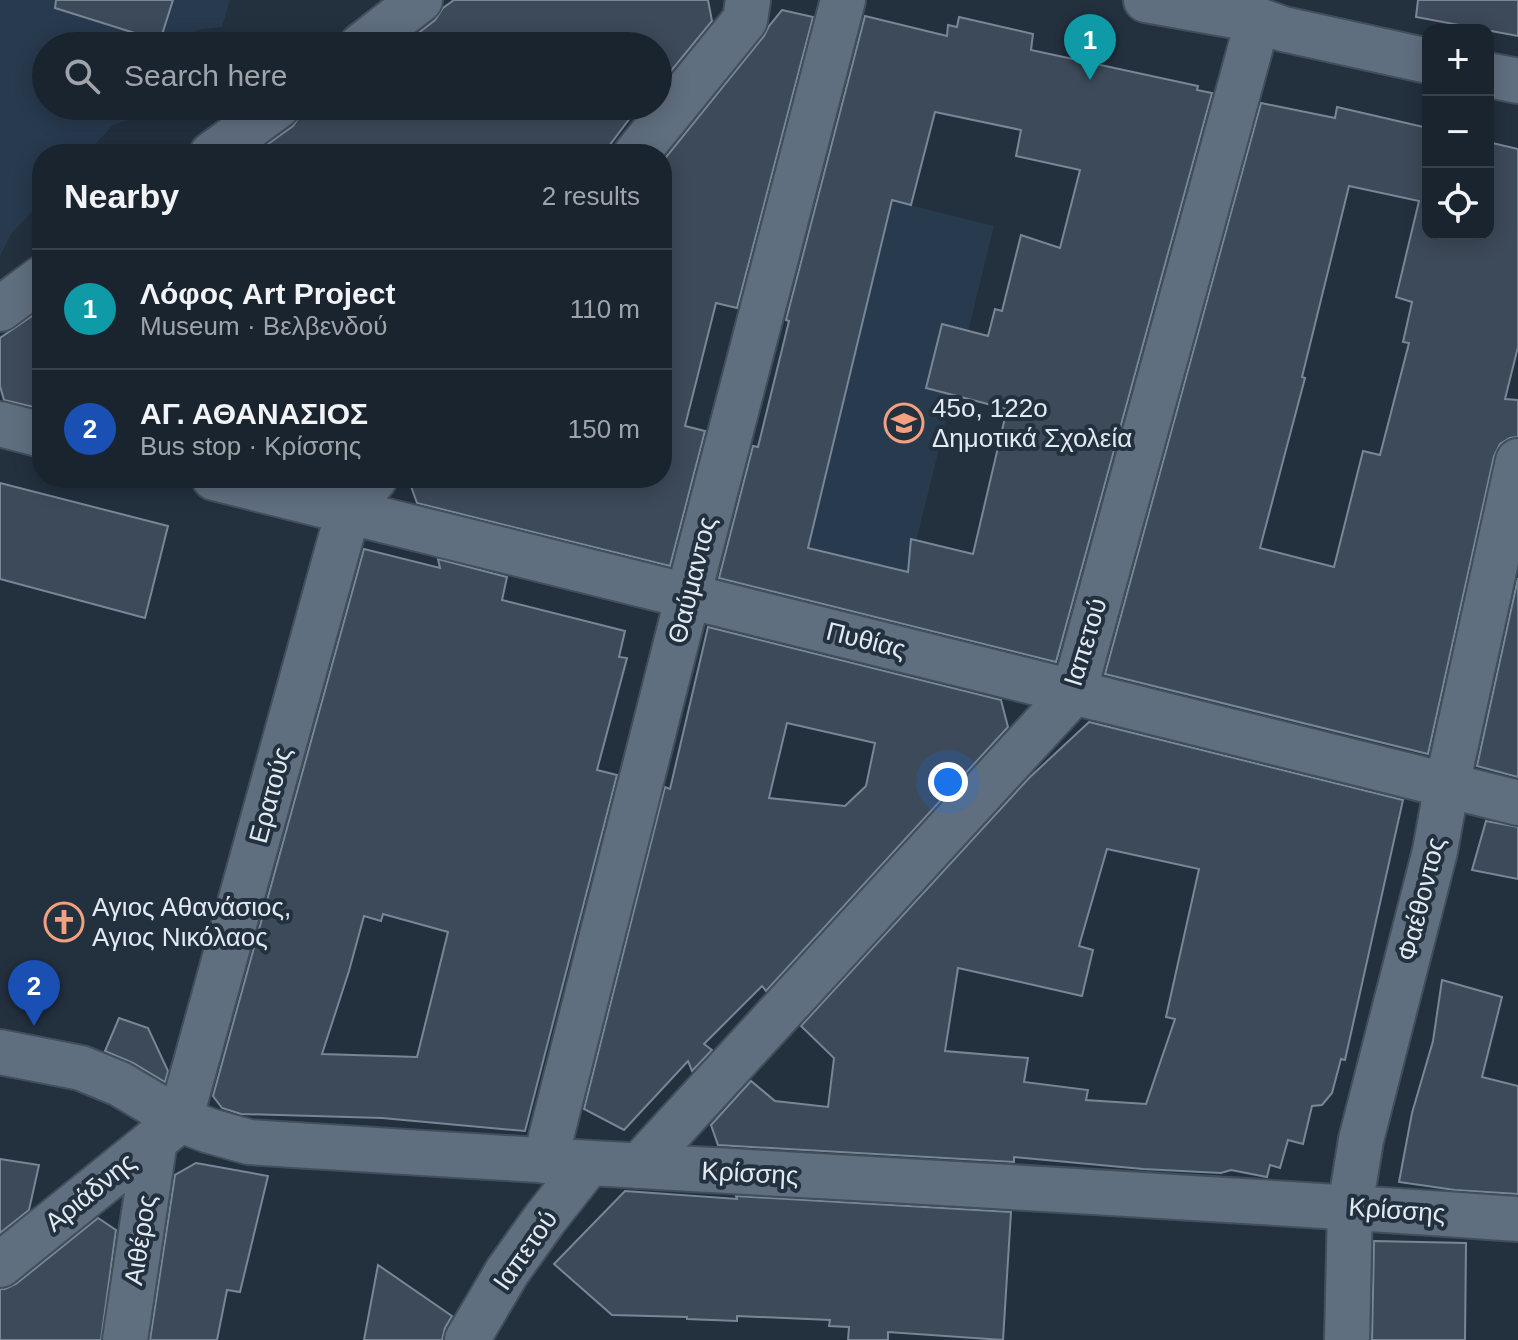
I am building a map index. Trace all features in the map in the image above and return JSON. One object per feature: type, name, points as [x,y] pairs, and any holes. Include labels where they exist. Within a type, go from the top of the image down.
[{"type":"street","points":[[672,110],[745,20],[748,0]]},
{"type":"street","name":"Θαύμαντος","points":[[545,1161],[843,0]]},
{"type":"street","points":[[1146,0],[1274,16],[1422,59]]},
{"type":"street","points":[[377,32],[408,5]]},
{"type":"street","name":"Ιαπετού","points":[[639,1166],[1074,692],[1274,16]]},
{"type":"street","points":[[1494,76],[1518,81]]},
{"type":"street","points":[[226,144],[259,120]]},
{"type":"street","points":[[644,144],[664,120]]},
{"type":"street","points":[[0,309],[32,285]]},
{"type":"street","points":[[0,424],[32,432]]},
{"type":"street","name":"Φαέθοντος","points":[[1347,1340],[1350,1207],[1361,1140],[1435,851],[1518,461]]},
{"type":"street","name":"Πυθίας","points":[[253,488],[1518,803]]},
{"type":"street","name":"Ερατούς","points":[[168,1130],[348,512],[367,488]]},
{"type":"street","name":"Κρίσσης","points":[[0,1052],[81,1068],[120,1084],[168,1130],[210,1131],[249,1142],[1518,1219]]},
{"type":"street","name":"Αριάδνης","points":[[0,1265],[168,1130]]},
{"type":"street","name":"Αιθέρος","points":[[125,1340],[168,1130]]},
{"type":"street","name":"Ιαπετού","points":[[467,1340],[507,1272],[589,1163]]},
{"type":"shaded area","points":[[0,0],[230,0],[222,27],[195,32],[32,32],[32,120],[129,120],[113,125],[95,144],[32,144],[32,212],[11,234],[0,256]]},
{"type":"shaded area","points":[[822,183],[994,226],[895,627],[724,585]]},
{"type":"building","points":[[56,0],[173,0],[163,32],[131,32],[55,8]]},
{"type":"building","points":[[454,0],[708,0],[712,21],[672,70],[672,32],[420,32],[435,20],[443,8]]},
{"type":"building","points":[[1418,0],[1518,0],[1518,36],[1494,32],[1494,24],[1454,24],[1416,17]]},
{"type":"building","points":[[782,10],[813,17],[737,308],[716,303],[685,426],[705,431],[670,566],[417,503],[412,488],[672,488],[672,150]]},
{"type":"building","points":[[865,16],[947,36],[948,25],[957,27],[959,17],[1033,34],[1031,50],[1198,86],[1197,90],[1212,93],[1056,662],[719,578],[753,446],[758,447],[789,321],[786,320]],"holes":[[[935,112],[1021,130],[1016,156],[1080,170],[1060,248],[1021,235],[1002,311],[995,309],[988,336],[942,324],[926,388],[1007,409],[973,554],[911,539],[908,572],[808,548],[892,200],[911,205]]]},
{"type":"building","points":[[1261,103],[1335,118],[1337,107],[1422,127],[1422,240],[1494,240],[1494,143],[1518,149],[1518,347],[1505,399],[1518,400],[1518,437],[1500,444],[1494,456],[1428,754],[1105,674]],"holes":[[[1349,186],[1419,201],[1396,297],[1412,302],[1403,342],[1409,343],[1380,455],[1363,451],[1334,567],[1260,548],[1305,378],[1302,377]]]},
{"type":"building","points":[[297,120],[628,120],[610,144],[268,144]]},
{"type":"building","points":[[32,316],[32,407],[4,400],[0,386],[0,338]]},
{"type":"building","points":[[0,483],[168,526],[145,618],[0,579]]},
{"type":"building","points":[[364,549],[440,568],[438,559],[507,577],[502,600],[625,631],[619,657],[627,658],[597,770],[617,775],[525,1131],[382,1118],[241,1114],[222,1108],[213,1096]],"holes":[[[383,914],[448,932],[417,1057],[322,1054],[364,916],[381,921]]]},
{"type":"building","points":[[1518,578],[1518,777],[1477,766]]},
{"type":"building","points":[[708,627],[1001,700],[1008,727],[766,991],[762,986],[704,1044],[712,1050],[692,1071],[688,1061],[624,1130],[584,1109],[665,787],[670,789]],"holes":[[[787,723],[875,743],[866,786],[845,806],[769,798]]]},
{"type":"building","points":[[1089,722],[1403,800],[1345,1060],[1341,1059],[1332,1093],[1322,1105],[1312,1106],[1303,1144],[1288,1140],[1280,1168],[1270,1165],[1267,1177],[1231,1170],[1221,1173],[1143,1169],[1014,1157],[1014,1162],[718,1145],[711,1125],[751,1081],[775,1101],[828,1107],[834,1058],[801,1026],[1029,778]],"holes":[[[1107,849],[1199,869],[1166,1017],[1175,1019],[1146,1104],[1086,1100],[1088,1090],[1024,1082],[1028,1058],[945,1051],[958,968],[1082,996],[1093,950],[1079,946]]]},
{"type":"building","points":[[1486,821],[1518,827],[1518,879],[1472,870]]},
{"type":"building","points":[[1442,980],[1502,997],[1482,1077],[1518,1086],[1518,1194],[1399,1182],[1412,1113],[1433,1041]]},
{"type":"building","points":[[119,1018],[148,1028],[168,1071],[165,1082],[105,1051]]},
{"type":"building","points":[[0,1159],[39,1165],[29,1210],[0,1233]]},
{"type":"building","points":[[196,1163],[268,1176],[240,1292],[227,1290],[217,1340],[150,1340],[175,1175]]},
{"type":"building","points":[[625,1191],[1011,1212],[1003,1340],[888,1332],[888,1340],[848,1340],[849,1327],[829,1326],[830,1320],[737,1316],[737,1321],[612,1315],[554,1264]]},
{"type":"building","points":[[98,1218],[116,1230],[101,1340],[0,1340],[0,1289],[16,1284]]},
{"type":"building","points":[[1374,1241],[1466,1243],[1465,1340],[1372,1340]]},
{"type":"building","points":[[378,1265],[452,1316],[442,1340],[364,1340]]},
{"type":"place","name":"Λόφος Art Project","points":[[1090,80]]},
{"type":"place","name":"45ο, 122ο Δημοτικά Σχολεία","points":[[904,423]]},
{"type":"place","name":"Αγιος Αθανάσιος, Αγιος Νικόλαος","points":[[64,922]]},
{"type":"place","name":"ΑΓ. ΑΘΑΝΑΣΙΟΣ","points":[[34,1026]]}]
